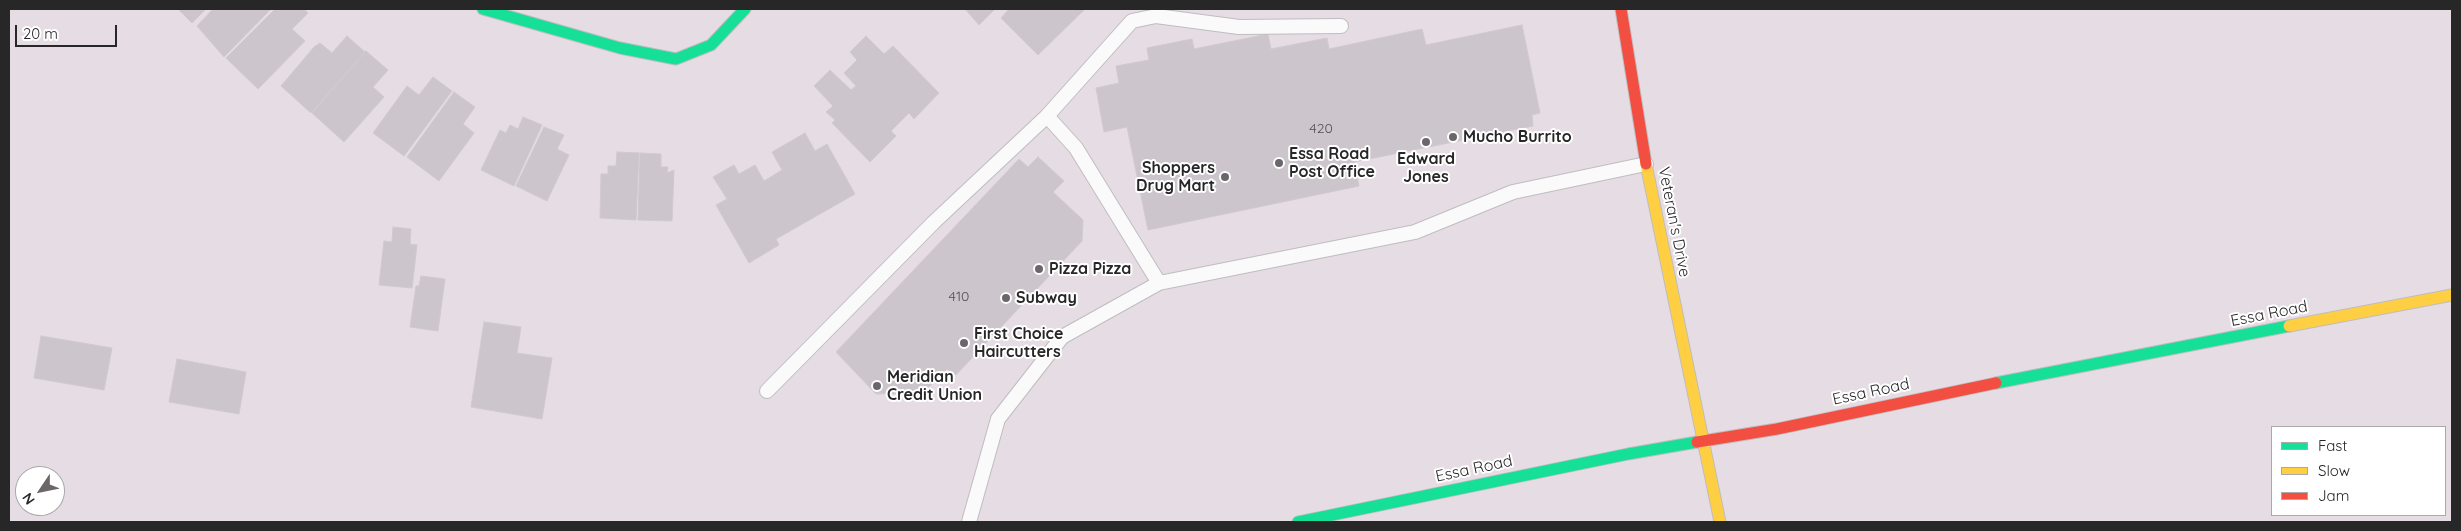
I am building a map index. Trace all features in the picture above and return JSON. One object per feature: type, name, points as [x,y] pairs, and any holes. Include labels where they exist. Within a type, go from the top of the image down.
[{"type":"main road","points":[[483,9],[620,48],[676,59],[711,46],[745,9]]},
{"type":"main road","name":"Veteran's Drive","points":[[1621,9],[1646,164],[1701,441],[1720,522]]},
{"type":"main road","name":"Essa Road","points":[[1298,522],[1701,441],[1777,429],[1927,396],[2452,295]]},
{"type":"lane","points":[[768,391],[934,222],[1047,116],[1132,21],[1156,16],[1239,28],[1341,26]]},
{"type":"lane","points":[[1047,116],[1076,148],[1159,282]]},
{"type":"lane","points":[[969,522],[998,419],[1062,337],[1159,282],[1415,232],[1512,192],[1646,164]]},
{"type":"building","points":[[178,9],[206,9],[192,23]]},
{"type":"building","points":[[213,9],[271,9],[224,57],[197,26]]},
{"type":"building","points":[[275,9],[304,9],[308,13],[292,29],[305,41],[258,89],[226,58]]},
{"type":"building","points":[[965,9],[995,9],[979,25]]},
{"type":"building","points":[[1009,9],[1085,9],[1038,55],[1001,18]]},
{"type":"building","points":[[1522,25],[1540,113],[1532,115],[1533,126],[1354,162],[1359,186],[1148,230],[1127,127],[1104,132],[1096,88],[1119,83],[1116,66],[1149,60],[1147,48],[1192,39],[1194,49],[1268,34],[1271,49],[1327,38],[1329,49],[1422,29],[1426,45]]},
{"type":"building","points":[[347,36],[365,52],[311,113],[281,86],[314,47],[320,43],[332,53]]},
{"type":"building","points":[[866,36],[884,54],[893,46],[939,93],[914,119],[909,113],[891,131],[896,136],[870,162],[832,123],[835,120],[826,112],[833,106],[814,86],[830,70],[851,90],[856,86],[844,73],[857,60],[850,52]]},
{"type":"building","points":[[366,51],[388,70],[373,87],[384,97],[344,142],[312,113]]},
{"type":"building","points":[[433,77],[452,91],[404,156],[373,133],[407,86],[419,95]]},
{"type":"building","points":[[454,92],[475,107],[463,124],[474,133],[439,181],[407,157]]},
{"type":"building","points":[[523,117],[542,125],[514,186],[481,170],[500,130],[506,133],[510,125],[518,129]]},
{"type":"building","points":[[544,127],[564,135],[557,149],[569,155],[547,201],[516,186]]},
{"type":"building","points":[[805,133],[815,151],[827,144],[855,194],[776,239],[779,245],[749,263],[716,205],[727,199],[713,177],[734,165],[739,174],[755,165],[764,181],[782,170],[772,152]]},
{"type":"building","points":[[617,152],[639,153],[636,220],[600,218],[601,174],[608,174],[608,166],[616,166]]},
{"type":"building","points":[[640,153],[661,154],[661,167],[668,167],[667,173],[674,170],[672,221],[638,220]]},
{"type":"building","points":[[1038,157],[1064,181],[1053,192],[1083,220],[1082,241],[956,375],[947,369],[923,393],[876,394],[836,352],[1019,159],[1028,167]]},
{"type":"building","points":[[393,227],[411,229],[410,244],[417,245],[412,288],[379,285],[384,241],[392,242]]},
{"type":"building","points":[[421,276],[445,279],[438,331],[410,327],[416,286],[419,286]]},
{"type":"building","points":[[484,322],[521,327],[517,353],[552,358],[542,419],[471,407]]},
{"type":"building","points":[[41,336],[112,348],[104,390],[34,378]]},
{"type":"building","points":[[177,359],[246,372],[239,414],[169,402]]},
{"type":"traffic: fast","points":[[483,9],[620,48],[676,59],[711,45],[745,9]]},
{"type":"traffic: fast","points":[[1996,383],[2289,326]]},
{"type":"traffic: fast","points":[[1298,522],[1628,454],[1697,442]]},
{"type":"traffic: slow","points":[[1646,164],[1720,522]]},
{"type":"traffic: slow","points":[[2289,326],[2452,295]]},
{"type":"traffic: jam","points":[[1621,9],[1646,164]]},
{"type":"traffic: jam","points":[[1697,442],[1777,429],[1996,383]]},
{"type":"place","name":"Mucho Burrito","points":[[1453,137]]},
{"type":"place","name":"Edward Jones","points":[[1426,142]]},
{"type":"place","name":"Essa Road Post Office","points":[[1279,163]]},
{"type":"place","name":"Shoppers Drug Mart","points":[[1225,177]]},
{"type":"place","name":"Pizza Pizza","points":[[1039,269]]},
{"type":"place","name":"Subway","points":[[1006,298]]},
{"type":"place","name":"First Choice Haircutters","points":[[964,343]]},
{"type":"place","name":"Meridian Credit Union","points":[[877,386]]}]
